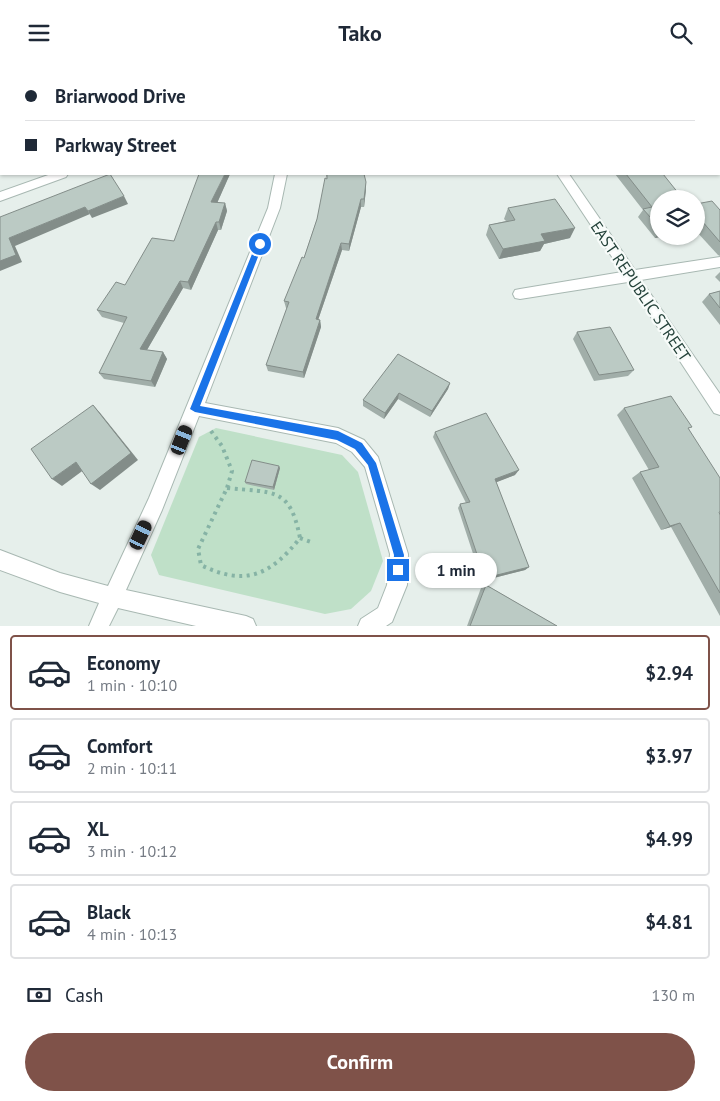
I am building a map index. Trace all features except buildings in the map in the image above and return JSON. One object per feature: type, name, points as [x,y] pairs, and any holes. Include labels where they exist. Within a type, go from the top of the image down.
[{"type":"street","points":[[23,175],[30,185]]},
{"type":"street","points":[[0,197],[59,175]]},
{"type":"street","points":[[100,626],[156,504],[195,409],[274,208],[281,175]]},
{"type":"street","name":"EAST REPUBLIC STREET","points":[[564,175],[630,277],[720,408]]},
{"type":"street","points":[[520,294],[720,262]]},
{"type":"street","points":[[195,409],[338,436],[358,446],[372,463],[399,555],[397,585],[385,615],[368,626]]},
{"type":"street","points":[[0,560],[29,573],[112,599],[246,626]]},
{"type":"path","points":[[195,409],[222,446],[232,471],[227,488],[198,549],[201,565],[214,573],[247,579],[263,573],[283,558],[300,538],[297,515],[288,500],[278,494],[227,488]]},
{"type":"path","points":[[300,538],[311,542]]},
{"type":"green space","points":[[216,428],[342,455],[358,472],[383,561],[371,591],[351,609],[325,614],[159,575],[151,555],[199,437]]},
{"type":"route","points":[[260,244],[195,409],[338,436],[358,446],[372,463],[399,555],[398,570]]}]
